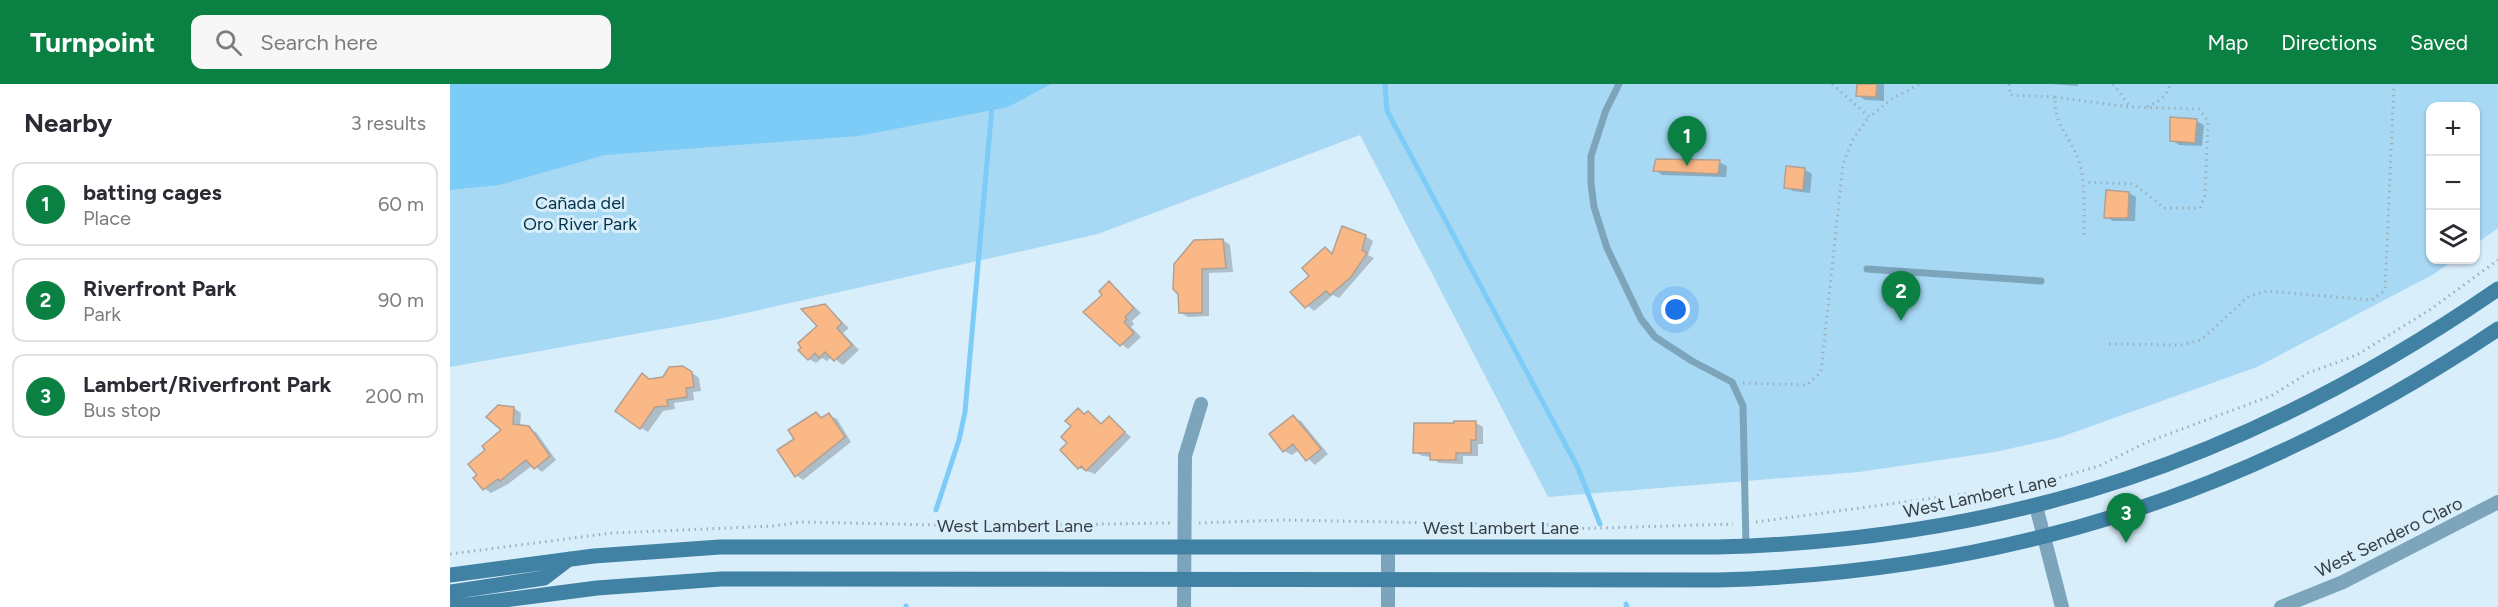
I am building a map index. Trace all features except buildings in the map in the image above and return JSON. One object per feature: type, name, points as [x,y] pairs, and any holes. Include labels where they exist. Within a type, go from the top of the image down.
[{"type":"main road","name":"West Lambert Lane","points":[[450,575],[569,559],[720,547],[1746,547],[1835,540],[1907,531],[2036,506],[2172,464],[2265,425],[2374,369],[2498,289]]},
{"type":"main road","points":[[450,607],[588,589],[682,580],[766,578],[1718,580],[1790,577],[1934,560],[2044,538],[2164,502],[2278,455],[2381,403],[2498,329]]},
{"type":"main road","points":[[450,592],[544,578],[569,559]]},
{"type":"street","points":[[1184,607],[1185,456],[1201,404]]},
{"type":"street","name":"West Sendero Claro","points":[[2281,607],[2296,604],[2343,582],[2498,502]]},
{"type":"street","points":[[2036,506],[2062,607]]},
{"type":"street","points":[[1388,547],[1388,607]]},
{"type":"lane","points":[[1619,84],[1606,110],[1592,156],[1591,184],[1594,207],[1607,248],[1624,288],[1641,319],[1655,337],[1692,362],[1732,382],[1743,406],[1746,547]]},
{"type":"lane","points":[[1867,269],[2042,281]]},
{"type":"path","points":[[1832,84],[1869,117]]},
{"type":"path","points":[[1732,382],[1807,385],[1821,372],[1843,164],[1853,140],[1869,117],[1893,98],[1920,84]]},
{"type":"path","points":[[2009,84],[2010,95],[2055,97],[2147,107],[2161,100],[2168,92],[2170,84]]},
{"type":"path","points":[[2085,182],[2134,184],[2164,208],[2200,207],[2205,195],[2208,121],[2199,109],[2130,106],[2113,84]]},
{"type":"path","points":[[2109,344],[2181,345],[2201,340],[2249,296],[2267,291],[2372,300],[2385,290],[2394,84]]},
{"type":"path","points":[[2055,97],[2054,114],[2078,157],[2085,182],[2084,239]]},
{"type":"path","points":[[2048,481],[2099,466],[2147,442],[2271,396],[2308,373],[2357,355],[2431,309],[2498,260]]},
{"type":"path","points":[[1755,522],[2016,487]]},
{"type":"path","points":[[1206,523],[1283,520],[1550,525],[1569,529],[1733,524]]},
{"type":"path","points":[[450,554],[612,533],[674,528],[774,526],[801,522],[985,526],[1174,523]]},
{"type":"green space","name":"Cañada del Oro River Park","points":[[450,84],[2498,84],[2498,228],[2480,241],[2480,102],[2426,102],[2426,264],[2448,264],[2434,274],[2257,367],[2058,438],[1995,452],[1859,472],[1548,497],[1360,135],[1098,234],[719,319],[450,367]]},
{"type":"shaded area","points":[[450,84],[1051,84],[1008,107],[859,136],[605,155],[499,185],[450,190]]},
{"type":"waterway","points":[[1385,84],[1387,111],[1578,468],[1600,524]]},
{"type":"waterway","points":[[936,510],[959,440],[965,412],[992,106]]},
{"type":"place","name":"batting cages","points":[[1687,166]]},
{"type":"place","name":"Riverfront Park","points":[[1901,321]]},
{"type":"place","name":"Lambert/Riverfront Park","points":[[2126,543]]}]
